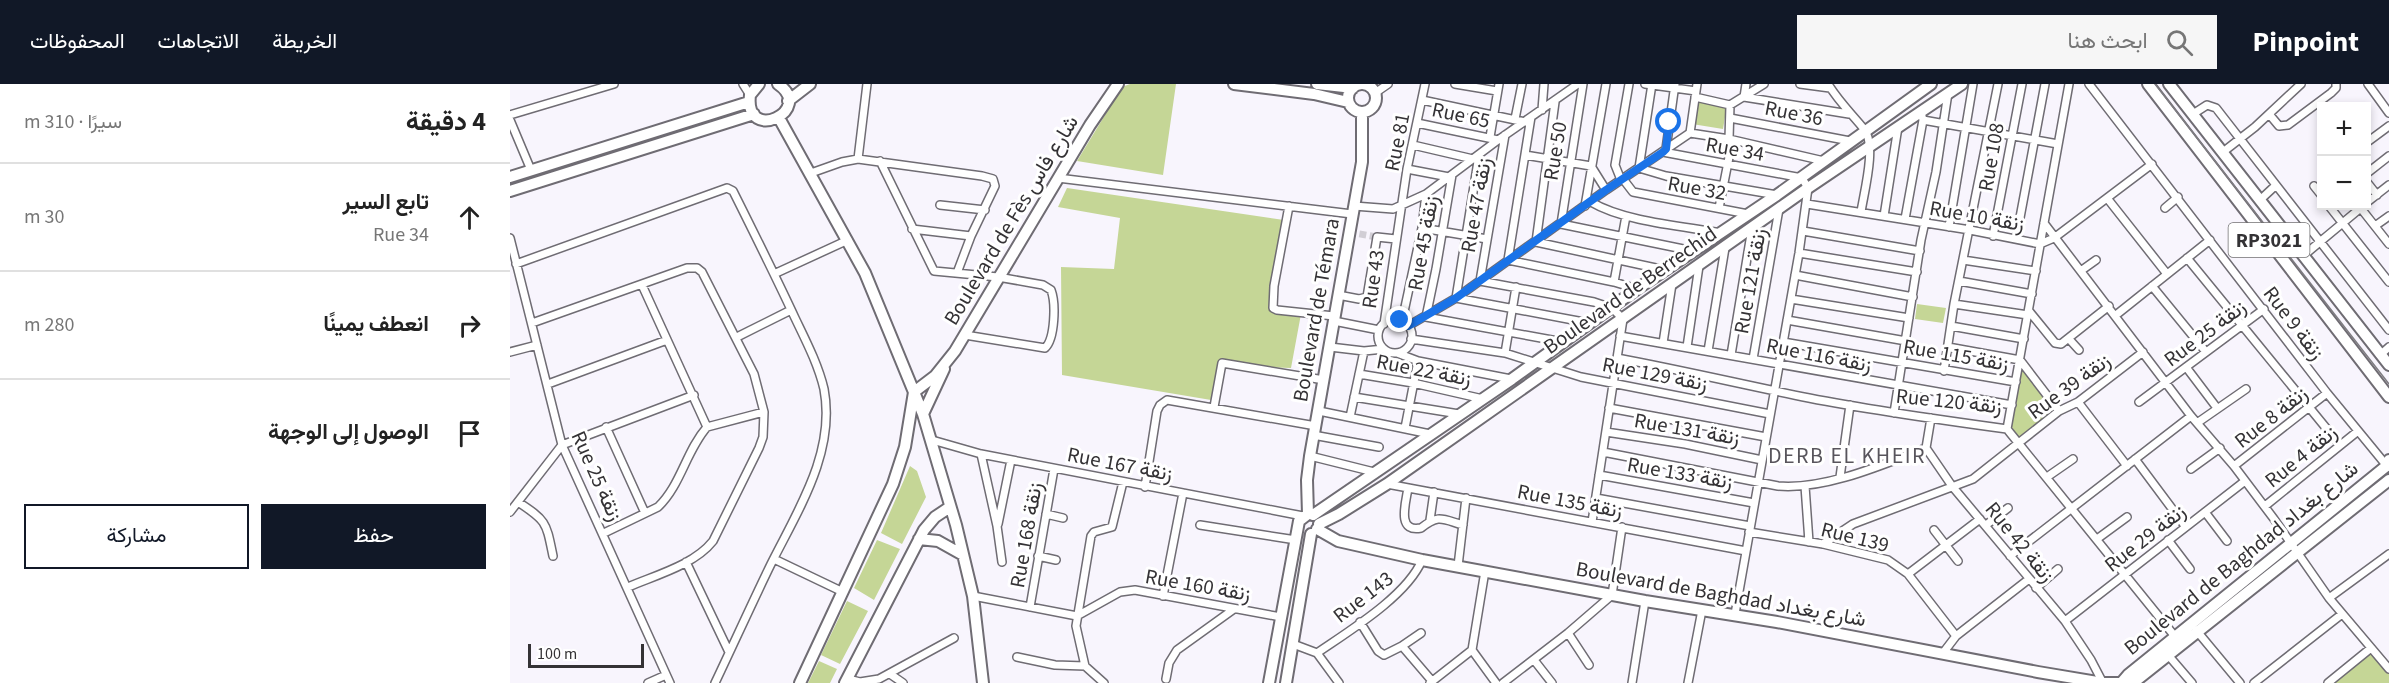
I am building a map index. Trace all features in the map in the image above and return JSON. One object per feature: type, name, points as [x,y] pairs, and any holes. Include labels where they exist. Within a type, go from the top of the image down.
[{"type":"street","points":[[531,170],[510,118],[614,84]]},
{"type":"street","points":[[743,84],[754,90]]},
{"type":"street","points":[[788,101],[810,84]]},
{"type":"street","points":[[858,159],[867,84]]},
{"type":"street","name":"Boulevard de Fès شارع فاس","points":[[1108,96],[1113,84]]},
{"type":"street","name":"Boulevard de Fès شارع فاس","points":[[923,414],[947,363],[1108,96],[1118,84]]},
{"type":"street","points":[[1234,84],[1323,95],[1348,102],[1353,109],[1362,112],[1372,107],[1375,93],[1388,84]]},
{"type":"street","points":[[1317,84],[1353,88],[1365,84],[1375,93]]},
{"type":"street","name":"Rue 81","points":[[1396,239],[1407,169],[1425,84]]},
{"type":"street","points":[[1455,84],[1498,88],[1490,137]]},
{"type":"street","points":[[1515,119],[1522,84]]},
{"type":"street","points":[[1542,110],[1544,84]]},
{"type":"street","points":[[1058,178],[1289,206],[1387,210],[1402,206],[1426,194],[1578,84]]},
{"type":"street","name":"Rue 50","points":[[1561,224],[1583,84]]},
{"type":"street","points":[[1588,204],[1591,166],[1606,84]]},
{"type":"street","points":[[1622,179],[1615,165],[1629,84]]},
{"type":"street","points":[[1639,168],[1650,84],[1696,91],[1730,105]]},
{"type":"street","points":[[1744,97],[1746,84]]},
{"type":"street","points":[[1730,105],[1764,84]]},
{"type":"street","points":[[1800,84],[1829,86],[1849,114],[1866,130],[1871,146],[1861,212]]},
{"type":"street","name":"Boulevard de Berrechid","points":[[1312,522],[1374,472],[1512,379],[1637,289],[1802,178],[1931,84]]},
{"type":"street","name":"Boulevard de Berrechid","points":[[1312,522],[1339,514],[1387,484],[1809,188],[1898,127],[1922,116],[1962,84]]},
{"type":"street","points":[[1949,227],[1973,84]]},
{"type":"street","points":[[1944,371],[1954,304],[1998,84]]},
{"type":"street","name":"Rue 108","points":[[1993,236],[2022,84]]},
{"type":"street","points":[[2016,239],[2045,84]]},
{"type":"street","name":"Rue 120 زنقة","points":[[1617,358],[1850,405],[2007,429],[2069,84]]},
{"type":"street","name":"Rue 9 زنقة","points":[[2089,84],[2327,393],[2388,464]]},
{"type":"street","name":"RP3021","points":[[2148,84],[2389,397]]},
{"type":"street","name":"RP3021","points":[[2169,84],[2389,365]]},
{"type":"street","points":[[2223,152],[2301,84]]},
{"type":"street","points":[[2269,114],[2279,126],[2288,125],[2331,93],[2336,88],[2336,84]]},
{"type":"street","points":[[2368,84],[2388,111]]},
{"type":"street","points":[[754,114],[763,120],[779,118],[786,111],[788,101],[782,85]]},
{"type":"street","points":[[1664,151],[1675,86]]},
{"type":"street","points":[[1348,102],[1353,88]]},
{"type":"street","points":[[754,90],[754,114]]},
{"type":"street","points":[[510,177],[754,90]]},
{"type":"street","points":[[1690,133],[1696,91]]},
{"type":"street","points":[[1894,413],[1920,250],[1945,124],[1948,93]]},
{"type":"street","points":[[1744,97],[1849,114]]},
{"type":"street","points":[[1422,100],[1525,122]]},
{"type":"street","points":[[1536,242],[1555,102]]},
{"type":"street","points":[[1719,208],[1731,147],[1728,139],[1730,105]]},
{"type":"street","points":[[2193,114],[2207,105],[2213,106],[2389,330]]},
{"type":"street","name":"Boulevard de Témara","points":[[1286,683],[1312,522],[1307,480],[1310,456],[1362,162],[1362,112]]},
{"type":"street","points":[[510,191],[754,114]]},
{"type":"street","points":[[1905,219],[1922,116],[1945,124],[2058,144]]},
{"type":"street","points":[[1508,260],[1532,117]]},
{"type":"street","points":[[779,118],[848,240],[882,311],[923,414],[973,596],[983,683]]},
{"type":"street","name":"Rue 36","points":[[1730,118],[1850,141]]},
{"type":"street","name":"Rue 65","points":[[1417,123],[1498,140]]},
{"type":"street","points":[[2371,140],[2389,126]]},
{"type":"street","points":[[1884,216],[1898,127]]},
{"type":"street","points":[[1289,206],[1274,286],[1273,308],[1381,327],[1394,319],[1405,324],[1426,317],[1690,133],[1728,139],[1824,161]]},
{"type":"street","name":"Rue 47 زنقة","points":[[1480,281],[1505,135]]},
{"type":"street","points":[[1413,145],[1476,157]]},
{"type":"street","name":"Rue 34","points":[[1664,151],[1802,178]]},
{"type":"street","points":[[1525,155],[1591,166],[1606,190]]},
{"type":"street","points":[[2371,171],[2389,156]]},
{"type":"street","points":[[1456,298],[1476,157]]},
{"type":"street","points":[[811,173],[858,159],[993,179],[995,186],[971,236],[957,273]]},
{"type":"street","points":[[880,161],[934,271],[1043,285],[1051,290],[1054,303],[1050,344],[1045,348],[965,335]]},
{"type":"street","name":"Rue 10 زنقة","points":[[1807,204],[1970,230],[2040,244],[2054,237],[2152,164]]},
{"type":"street","points":[[1639,168],[1666,176],[1777,195]]},
{"type":"street","points":[[1407,169],[1450,176]]},
{"type":"street","name":"Rue 45 زنقة","points":[[1426,317],[1450,176]]},
{"type":"street","points":[[1735,614],[1803,231],[1809,188],[1802,178]]},
{"type":"street","name":"Rue 32","points":[[1622,179],[1631,191],[1639,194],[1748,214]]},
{"type":"street","points":[[2371,199],[2389,184]]},
{"type":"street","points":[[2260,200],[2275,186]]},
{"type":"street","points":[[2314,186],[2317,190]]},
{"type":"street","points":[[2371,187],[2377,195]]},
{"type":"street","points":[[516,264],[727,188],[733,191],[774,274],[818,369],[824,391],[825,439],[819,464],[715,683]]},
{"type":"street","points":[[1397,353],[1407,348],[1411,339],[1405,324],[1426,194]]},
{"type":"street","points":[[2164,208],[2178,197]]},
{"type":"street","points":[[2106,198],[2167,274]]},
{"type":"street","points":[[1588,204],[1626,216],[1722,232]]},
{"type":"street","points":[[940,205],[985,210]]},
{"type":"street","name":"Rue 121 زنقة","points":[[1753,359],[1779,209]]},
{"type":"street","points":[[2332,210],[2389,282]]},
{"type":"street","points":[[2303,256],[2357,210]]},
{"type":"street","points":[[2365,210],[2389,244]]},
{"type":"street","points":[[1614,282],[1626,216]]},
{"type":"street","points":[[2375,226],[2389,216]]},
{"type":"street","points":[[2044,223],[2191,416],[2220,448],[2265,506],[2329,598],[2389,669]]},
{"type":"street","points":[[1561,224],[1695,251]]},
{"type":"street","points":[[1422,228],[1487,238]]},
{"type":"street","points":[[1731,355],[1752,228]]},
{"type":"street","points":[[912,229],[971,236]]},
{"type":"street","points":[[1803,231],[1920,250]]},
{"type":"street","points":[[1338,295],[1359,299],[1367,297],[1377,237],[1396,239]]},
{"type":"street","name":"Rue 25 زنقة","points":[[510,238],[562,445],[604,532],[670,683]]},
{"type":"street","name":"Rue 43","points":[[1381,327],[1396,239]]},
{"type":"street","points":[[774,274],[848,240]]},
{"type":"street","points":[[2116,315],[2210,240]]},
{"type":"street","points":[[1536,242],[1667,270]]},
{"type":"street","points":[[1708,351],[1725,248]]},
{"type":"street","points":[[1799,253],[1917,273]]},
{"type":"street","points":[[2187,258],[2340,445]]},
{"type":"street","points":[[1508,260],[1637,289]]},
{"type":"street","points":[[1963,260],[2036,271]]},
{"type":"street","points":[[2082,270],[2096,260]]},
{"type":"street","points":[[1687,347],[1699,266]]},
{"type":"street","points":[[532,323],[687,268],[698,268],[754,374],[765,425],[759,448],[717,534],[708,548],[686,562],[628,587]]},
{"type":"street","points":[[1795,275],[1913,297]]},
{"type":"street","points":[[1480,281],[1577,298],[1612,308],[1623,319],[1592,522]]},
{"type":"street","points":[[1959,281],[2032,294]]},
{"type":"street","points":[[1663,343],[1672,284]]},
{"type":"street","points":[[642,285],[707,427]]},
{"type":"street","points":[[2152,286],[2206,352]]},
{"type":"street","points":[[1505,353],[1516,287]]},
{"type":"street","points":[[1456,298],[1589,323]]},
{"type":"street","points":[[1791,299],[1910,318]]},
{"type":"street","points":[[1954,304],[2029,313],[2055,343],[2062,343],[2069,339],[2109,306]]},
{"type":"street","name":"Rue 25 زنقة","points":[[2139,402],[2264,309]]},
{"type":"street","points":[[736,337],[791,310]]},
{"type":"street","points":[[1426,317],[1563,342]]},
{"type":"street","points":[[1786,320],[1906,341]]},
{"type":"street","points":[[1951,326],[2024,339]]},
{"type":"street","points":[[1381,327],[1378,339],[1384,349]]},
{"type":"street","name":"Rue 116 زنقة","points":[[1620,336],[2012,405]]},
{"type":"street","name":"Rue 129 زنقة","points":[[1411,339],[1505,353],[1613,384],[1770,414]]},
{"type":"street","points":[[2069,339],[2079,350]]},
{"type":"street","points":[[548,384],[667,340]]},
{"type":"street","name":"Rue 115 زنقة","points":[[1783,342],[2016,382]]},
{"type":"street","points":[[510,352],[537,345]]},
{"type":"street","points":[[2380,355],[2389,346]]},
{"type":"street","points":[[1330,347],[1364,351],[1384,349],[1418,361],[1512,379]]},
{"type":"street","points":[[1948,347],[2020,360],[2059,411]]},
{"type":"street","points":[[1350,417],[1364,351]]},
{"type":"street","name":"Rue 39 زنقة","points":[[1823,544],[1853,524],[1973,478],[2059,411],[2078,402],[2143,352]]},
{"type":"street","points":[[1405,428],[1418,361]]},
{"type":"street","name":"Boulevard de Fès شارع فاس","points":[[914,392],[947,363]]},
{"type":"street","points":[[1214,407],[1222,363],[1324,380]]},
{"type":"street","points":[[2186,367],[2217,408]]},
{"type":"street","name":"Rue 22 زنقة","points":[[1359,374],[1413,383],[1483,399]]},
{"type":"street","points":[[2198,423],[2246,389]]},
{"type":"street","points":[[800,683],[901,463],[914,392]]},
{"type":"street","name":"Rue 8 زنقة","points":[[2234,466],[2310,409],[2327,393]]},
{"type":"street","points":[[510,512],[562,445],[694,395]]},
{"type":"street","points":[[1354,397],[1459,414]]},
{"type":"street","points":[[1145,487],[1156,420],[1160,405],[1167,400],[1214,407],[1379,447]]},
{"type":"street","points":[[2078,402],[2127,466]]},
{"type":"street","points":[[1840,477],[1850,405]]},
{"type":"street","points":[[1609,408],[1766,437]]},
{"type":"street","points":[[1318,411],[1430,434]]},
{"type":"street","points":[[604,532],[658,507],[667,498],[691,447],[707,427],[764,412]]},
{"type":"street","points":[[2010,556],[2191,416]]},
{"type":"street","points":[[1603,452],[1778,486],[1805,486],[1840,477],[1926,448],[1931,418]]},
{"type":"street","points":[[606,427],[645,513]]},
{"type":"street","points":[[2007,429],[2178,640]]},
{"type":"street","name":"Rue 4 زنقة","points":[[2265,506],[2358,431]]},
{"type":"street","name":"Rue 131 زنقة","points":[[1606,432],[1762,459]]},
{"type":"street","name":"Rue 167 زنقة","points":[[932,441],[981,454],[1183,493],[1312,522]]},
{"type":"street","name":"Rue 42 زنقة","points":[[1926,448],[1952,486],[2065,621],[2103,683]]},
{"type":"street","points":[[2191,469],[2220,448]]},
{"type":"street","points":[[981,454],[997,526],[1002,562]]},
{"type":"street","points":[[1310,456],[1374,472]]},
{"type":"street","points":[[2047,477],[2073,459]]},
{"type":"street","points":[[2135,459],[2185,526]]},
{"type":"street","points":[[997,526],[1006,493],[1011,460]]},
{"type":"street","name":"Boulevard de Baghdad شارع بغداد","points":[[2123,683],[2127,675],[2178,640],[2290,542],[2388,464]]},
{"type":"street","name":"Rue 168 زنقة","points":[[1030,607],[1054,468]]},
{"type":"street","name":"Rue 133 زنقة","points":[[1599,475],[1754,503]]},
{"type":"street","name":"Boulevard de Baghdad شارع بغداد","points":[[2194,627],[2297,553],[2389,480]]},
{"type":"street","name":"Rue 29 زنقة","points":[[2065,621],[2245,481]]},
{"type":"street","points":[[1104,683],[1085,666],[1078,636],[1077,616],[1091,536],[1094,532],[1112,527],[1123,482]]},
{"type":"street","name":"Rue 135 زنقة","points":[[1387,484],[1746,550]]},
{"type":"street","points":[[1805,486],[1809,542]]},
{"type":"street","points":[[1408,488],[1404,512],[1406,525],[1416,529],[1421,528],[1430,520],[1438,518],[1462,525]]},
{"type":"street","points":[[1430,520],[1434,492]]},
{"type":"street","points":[[1163,596],[1183,493]]},
{"type":"street","points":[[1458,566],[1466,498]]},
{"type":"street","name":"Rue 139","points":[[1596,498],[1883,558],[1908,574],[1956,636]]},
{"type":"street","points":[[518,502],[543,520],[548,530],[553,556]]},
{"type":"street","points":[[950,507],[935,517],[919,539],[847,681],[869,682],[890,674],[954,638]]},
{"type":"street","points":[[1986,525],[2008,508]]},
{"type":"street","points":[[2205,512],[2228,541]]},
{"type":"street","points":[[1046,514],[1062,518]]},
{"type":"street","points":[[2097,538],[2127,517]]},
{"type":"street","points":[[1908,574],[1980,519]]},
{"type":"street","points":[[1269,683],[1300,528],[1299,521],[1312,522]]},
{"type":"street","name":"Boulevard de Baghdad شارع بغداد","points":[[1312,522],[1338,541],[1422,560],[1645,601],[1735,614],[2103,683],[2133,682],[2168,655],[2178,640]]},
{"type":"street","points":[[1200,525],[1296,540]]},
{"type":"street","points":[[1503,683],[1568,633],[1612,595],[1622,527]]},
{"type":"street","points":[[1934,530],[1958,561]]},
{"type":"street","points":[[919,539],[938,541],[963,555]]},
{"type":"street","points":[[2168,540],[2190,568]]},
{"type":"street","points":[[2329,598],[2389,554]]},
{"type":"street","points":[[1038,556],[1056,560]]},
{"type":"street","points":[[774,559],[843,592]]},
{"type":"street","name":"Rue 143","points":[[1317,653],[1409,582],[1422,560]]},
{"type":"street","points":[[686,562],[729,652]]},
{"type":"street","points":[[2036,588],[2058,569]]},
{"type":"street","points":[[1402,646],[1431,682],[1472,650],[1485,571]]},
{"type":"street","points":[[1943,653],[1956,636],[2029,579]]},
{"type":"street","name":"Rue 160 زنقة","points":[[1077,616],[1125,591],[1135,590],[1281,617]]},
{"type":"street","points":[[973,596],[1077,616]]},
{"type":"street","points":[[1632,683],[1645,601]]},
{"type":"street","points":[[1165,682],[1169,663],[1177,650],[1234,609]]},
{"type":"street","points":[[1688,683],[1702,610]]},
{"type":"street","points":[[2254,683],[2342,614]]},
{"type":"street","points":[[1360,622],[1382,654],[1387,655],[1421,633]]},
{"type":"street","points":[[2194,627],[2240,683]]},
{"type":"street","points":[[1568,633],[1589,665]]},
{"type":"street","points":[[1293,644],[1317,653],[1339,683]]},
{"type":"street","points":[[2328,683],[2371,648]]},
{"type":"street","points":[[1472,650],[1496,683]]},
{"type":"street","points":[[2168,655],[2192,683]]},
{"type":"street","points":[[1017,657],[1055,665],[1085,666]]},
{"type":"street","points":[[1534,660],[1552,683]]},
{"type":"street","points":[[890,674],[903,683]]},
{"type":"street","points":[[648,683],[666,675]]},
{"type":"green space","points":[[1130,84],[1176,84],[1163,175],[1077,161],[1122,87]]},
{"type":"green space","points":[[1697,99],[1727,105],[1723,129],[1692,124]]},
{"type":"green space","points":[[1067,188],[1284,220],[1273,310],[1301,314],[1291,368],[1225,366],[1217,401],[1062,375],[1061,267],[1114,269],[1120,218],[1058,207]]},
{"type":"green space","points":[[1917,304],[1946,308],[1943,323],[1915,319]]},
{"type":"green space","points":[[2022,369],[2056,411],[2020,439],[2011,426]]},
{"type":"green space","points":[[910,466],[917,471],[926,497],[902,544],[881,533]]},
{"type":"green space","points":[[877,540],[900,549],[874,600],[854,588]]},
{"type":"green space","points":[[847,601],[868,611],[840,664],[821,655]]},
{"type":"green space","points":[[2372,649],[2389,672],[2389,683],[2330,683]]},
{"type":"green space","points":[[819,661],[837,669],[830,683],[808,683]]},
{"type":"tunnel","points":[[1349,232],[1377,237]]},
{"type":"tram line","points":[[2155,84],[2389,384]]},
{"type":"district","name":"DERB EL KHEIR","points":[[1847,455]]},
{"type":"route","points":[[1400,320],[1408,326],[1456,298],[1606,190],[1663,152],[1666,149],[1669,122]]}]
